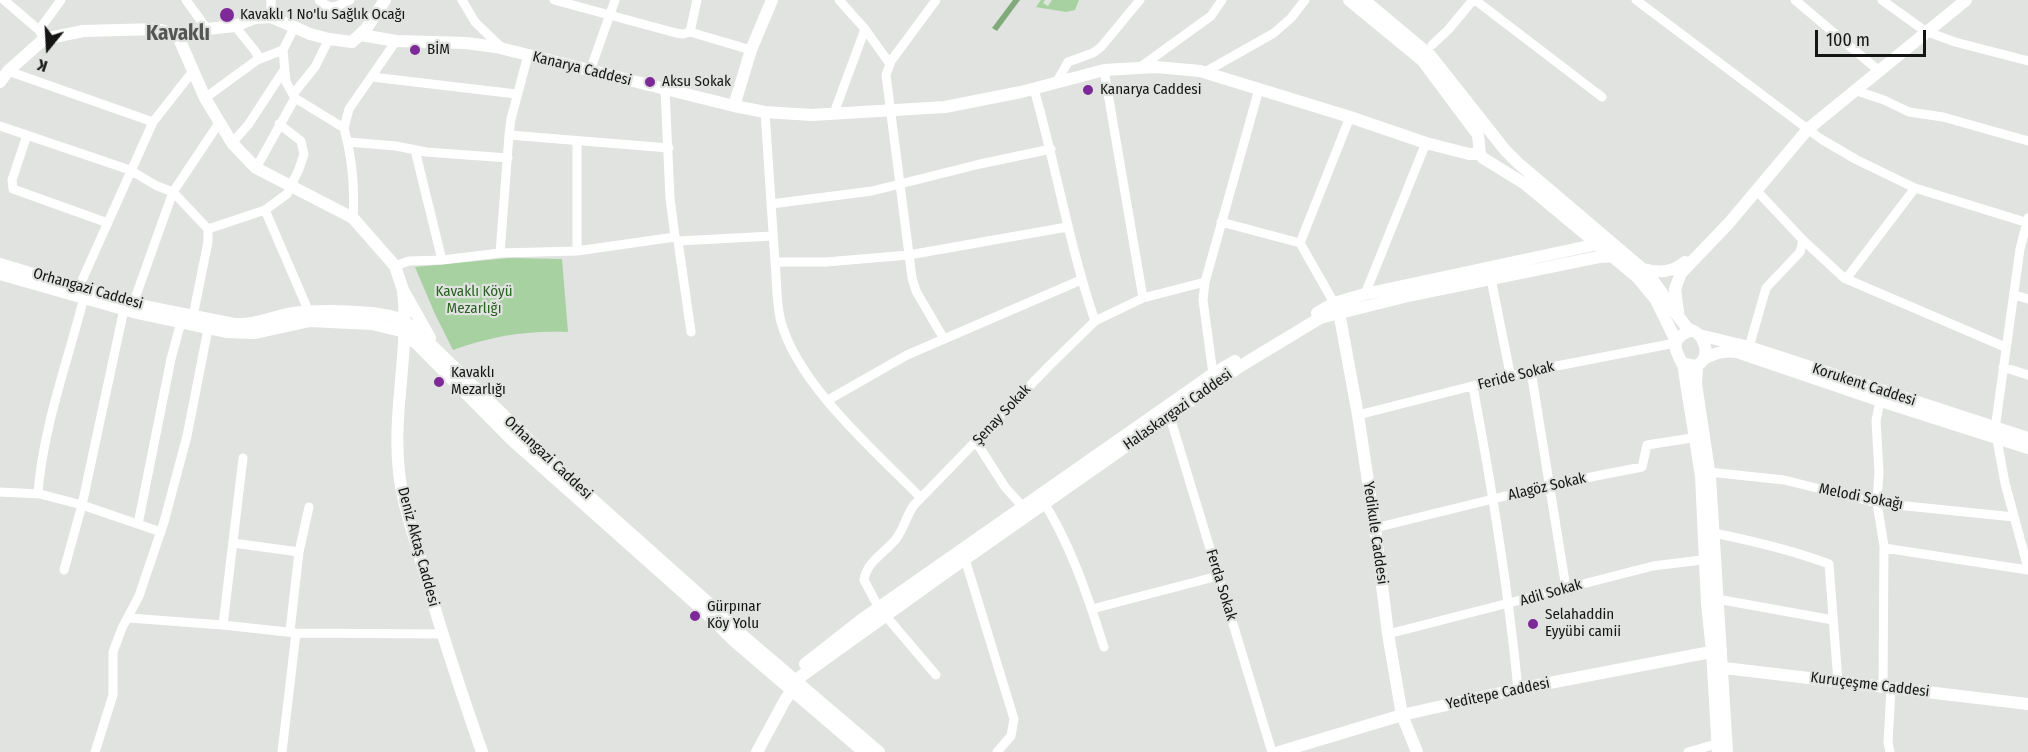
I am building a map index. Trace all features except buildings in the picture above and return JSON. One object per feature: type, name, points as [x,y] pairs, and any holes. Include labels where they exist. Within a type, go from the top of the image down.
[{"type":"main road","points":[[361,35],[386,0]]},
{"type":"main road","points":[[734,106],[751,50],[772,0]]},
{"type":"main road","points":[[1349,0],[1422,60],[1478,135],[1481,153],[1525,184],[1647,287],[1675,342],[1675,348],[1683,364],[1709,472],[1714,533],[1707,604],[1717,651]]},
{"type":"main road","points":[[1364,0],[1430,55],[1500,144],[1518,163],[1643,269],[1656,284],[1672,310],[1705,345],[1696,384],[1701,476],[1717,599],[1722,747]]},
{"type":"main road","points":[[1691,329],[1676,308],[1677,280],[1808,129],[1959,2]]},
{"type":"main road","points":[[0,82],[42,35],[114,29],[157,29],[177,34],[235,26],[255,18],[272,17]]},
{"type":"main road","name":"Kanarya Caddesi","points":[[272,17],[294,28],[329,39],[352,42],[361,35],[396,41],[480,45],[528,54],[734,106],[765,112],[812,115],[945,108],[1034,89],[1104,70],[1156,67],[1204,72],[1426,143],[1469,154],[1481,153]]},
{"type":"main road","points":[[177,34],[205,99],[232,143],[256,168],[352,218],[395,266],[403,290],[438,352]]},
{"type":"main road","points":[[1481,153],[1484,142],[1500,144]]},
{"type":"main road","points":[[1481,153],[1494,161],[1501,154],[1500,144]]},
{"type":"main road","points":[[757,752],[790,683],[882,611],[964,554],[1023,507],[1042,500],[1213,374],[1365,294],[1598,244]]},
{"type":"main road","points":[[1643,269],[1658,272],[1672,271],[1703,249]]},
{"type":"main road","name":"Halaskargazi Caddesi","points":[[964,554],[1170,417],[1239,367],[1336,308],[1613,256]]},
{"type":"main road","name":"Orhangazi Caddesi","points":[[0,264],[82,292],[208,329],[246,333],[298,322],[327,321],[406,328],[509,430],[790,683]]},
{"type":"main road","name":"Orhangazi Caddesi","points":[[0,274],[82,292]]},
{"type":"main road","points":[[386,315],[394,313],[403,304],[403,290]]},
{"type":"main road","name":"Deniz Aktaş Caddesi","points":[[403,290],[406,328],[398,421],[399,472],[441,634],[482,752]]},
{"type":"main road","name":"Orhangazi Caddesi","points":[[128,306],[246,325],[285,314],[309,312],[386,315],[438,352],[509,430]]},
{"type":"main road","name":"Yedikule Caddesi","points":[[1336,308],[1358,415],[1388,634],[1402,715],[1417,752]]},
{"type":"main road","points":[[1675,342],[1691,329]]},
{"type":"main road","name":"Korukent Caddesi","points":[[1691,329],[1749,347],[1995,434],[2028,448]]},
{"type":"main road","name":"Korukent Caddesi","points":[[1701,362],[1715,353],[1737,352],[1880,401],[1995,434],[2028,438]]},
{"type":"main road","points":[[1683,364],[1701,362]]},
{"type":"main road","name":"Yeditepe Caddesi","points":[[1279,752],[1402,715],[1518,689],[1717,651]]},
{"type":"main road","name":"Kuruçeşme Caddesi","points":[[1718,667],[2028,704]]},
{"type":"main road","points":[[790,683],[864,752]]},
{"type":"main road","points":[[790,683],[879,752]]},
{"type":"street","points":[[4,0],[42,35],[61,0]]},
{"type":"street","points":[[186,0],[207,29]]},
{"type":"street","points":[[271,0],[272,17]]},
{"type":"street","points":[[319,0],[327,7],[334,8],[350,0]]},
{"type":"street","points":[[462,0],[482,37],[480,45]]},
{"type":"street","points":[[554,0],[676,33],[690,32],[751,50]]},
{"type":"street","points":[[590,71],[615,0]]},
{"type":"street","points":[[690,32],[697,0]]},
{"type":"street","points":[[839,0],[865,29],[890,64]]},
{"type":"street","points":[[936,0],[890,64],[886,75],[892,109],[899,185],[916,291],[945,339]]},
{"type":"street","points":[[1056,83],[1065,64],[1093,53],[1101,47],[1140,0]]},
{"type":"street","points":[[1139,68],[1211,16],[1222,0]]},
{"type":"street","points":[[1204,72],[1274,33],[1291,18],[1305,0]]},
{"type":"street","points":[[1432,45],[1474,0],[1602,97]]},
{"type":"street","points":[[1636,0],[1808,129],[1857,160],[1915,188],[2027,221],[2006,347],[1995,434],[2028,569],[1884,548]]},
{"type":"street","points":[[1795,0],[1878,70]]},
{"type":"street","points":[[1882,0],[1925,31],[1955,42],[2028,61]]},
{"type":"street","points":[[475,22],[503,49]]},
{"type":"street","points":[[235,26],[260,59]]},
{"type":"street","points":[[294,28],[282,50],[286,82],[295,96],[344,128]]},
{"type":"street","points":[[834,113],[865,29]]},
{"type":"street","points":[[256,168],[329,39]]},
{"type":"street","points":[[352,218],[354,196],[348,142],[344,128],[349,109],[396,41]]},
{"type":"street","points":[[205,99],[260,59],[282,50]]},
{"type":"street","points":[[500,253],[511,119],[528,54]]},
{"type":"street","points":[[232,143],[248,125],[284,70]]},
{"type":"street","points":[[1104,70],[1143,298]]},
{"type":"street","points":[[8,71],[153,122]]},
{"type":"street","points":[[40,494],[38,493],[39,477],[51,418],[82,292],[130,170],[153,122],[193,71]]},
{"type":"street","points":[[372,77],[516,94]]},
{"type":"street","points":[[1034,89],[1051,149],[1067,227],[1095,321]]},
{"type":"street","points":[[1213,374],[1203,300],[1205,282],[1259,89]]},
{"type":"street","points":[[665,90],[670,198],[691,332]]},
{"type":"street","points":[[1854,90],[1884,100],[1909,112],[1943,117],[2028,141]]},
{"type":"street","points":[[765,112],[780,319],[785,334],[803,369],[828,400],[921,498]]},
{"type":"street","points":[[1300,243],[1350,117]]},
{"type":"street","points":[[64,570],[82,505],[128,306],[173,192],[219,123]]},
{"type":"street","points":[[208,228],[265,210],[286,195],[304,154],[301,141],[279,124]]},
{"type":"street","points":[[0,126],[130,170],[157,186],[173,192],[208,228],[208,242],[193,316]]},
{"type":"street","points":[[27,135],[12,180],[13,189],[108,224]]},
{"type":"street","points":[[509,135],[669,148]]},
{"type":"street","points":[[577,141],[577,251]]},
{"type":"street","points":[[348,142],[508,158]]},
{"type":"street","points":[[1365,294],[1426,143]]},
{"type":"street","points":[[771,204],[849,195],[1051,149]]},
{"type":"street","points":[[415,150],[442,260]]},
{"type":"street","points":[[1846,279],[1915,188]]},
{"type":"street","points":[[1756,191],[1803,240],[1846,279],[2006,347]]},
{"type":"street","points":[[265,210],[309,312]]},
{"type":"street","points":[[1221,222],[1300,243],[1336,308]]},
{"type":"street","points":[[775,262],[826,262],[909,255],[1067,227]]},
{"type":"street","points":[[395,266],[409,261],[442,260],[500,253],[577,251],[677,239],[773,236]]},
{"type":"street","points":[[1749,347],[1766,288],[1800,252],[1803,240]]},
{"type":"street","points":[[1491,279],[1511,378]]},
{"type":"street","points":[[828,400],[907,355],[1081,280]]},
{"type":"street","name":"Şenay Sokak","points":[[936,675],[882,611],[864,580],[868,567],[897,539],[907,514],[921,498],[1095,321],[1143,298],[1205,282]]},
{"type":"street","points":[[2014,295],[2028,299]]},
{"type":"street","points":[[138,524],[171,359],[181,322]]},
{"type":"street","points":[[95,752],[113,695],[113,652],[122,628],[139,596],[161,532],[187,436],[208,329]]},
{"type":"street","name":"Feride Sokak","points":[[1358,415],[1511,378],[1531,371],[1675,342]]},
{"type":"street","points":[[2003,367],[2028,375]]},
{"type":"street","points":[[1531,371],[1566,588]]},
{"type":"street","points":[[1473,387],[1510,604],[1518,689]]},
{"type":"street","points":[[1880,401],[1876,421],[1879,472],[1877,503],[1884,548],[1890,752]]},
{"type":"street","name":"Ferda Sokak","points":[[1170,417],[1272,752]]},
{"type":"street","name":"Alagöz Sokak","points":[[1375,528],[1550,485],[1642,467],[1647,445],[1699,437]]},
{"type":"street","points":[[976,442],[1000,479],[1023,507]]},
{"type":"street","points":[[223,625],[243,458]]},
{"type":"street","name":"Melodi Sokağı","points":[[1709,472],[1784,480],[1877,503],[2014,517]]},
{"type":"street","points":[[0,492],[40,494],[82,505],[161,532]]},
{"type":"street","points":[[1042,500],[1064,542],[1092,609],[1104,647]]},
{"type":"street","points":[[282,752],[299,552],[309,507]]},
{"type":"street","points":[[1714,533],[1751,540],[1829,564],[1838,682]]},
{"type":"street","points":[[233,543],[299,552]]},
{"type":"street","points":[[964,554],[1014,719],[1011,736],[997,752]]},
{"type":"street","name":"Adil Sokak","points":[[1388,634],[1653,566],[1710,559]]},
{"type":"street","points":[[1092,609],[1218,576]]},
{"type":"street","points":[[1717,599],[1833,620]]},
{"type":"street","points":[[129,618],[293,632],[441,634]]},
{"type":"street","points":[[1688,752],[1722,747]]},
{"type":"green space","points":[[1041,0],[1045,0],[1043,3],[1048,6],[1052,0],[1079,0],[1075,10],[1066,12],[1036,7]]},
{"type":"green space","name":"Kavaklı Köyü Mezarlığı","points":[[509,258],[562,259],[568,332],[510,335],[453,350],[415,267]]},
{"type":"shaded area","points":[[1013,0],[1020,0],[997,31],[992,28]]},
{"type":"place","name":"Kavaklı 1 No'lu Sağlık Ocağı","points":[[227,15]]},
{"type":"place","name":"BİM","points":[[415,50]]},
{"type":"place","name":"Aksu Sokak","points":[[650,82]]},
{"type":"place","name":"Kanarya Caddesi","points":[[1088,90]]},
{"type":"place","name":"Kavaklı Mezarlığı","points":[[439,382]]},
{"type":"place","name":"Gürpınar Köy Yolu","points":[[695,616]]},
{"type":"place","name":"Selahaddin Eyyübi camii","points":[[1533,624]]},
{"type":"district","name":"Kavaklı","points":[[178,34]]}]
